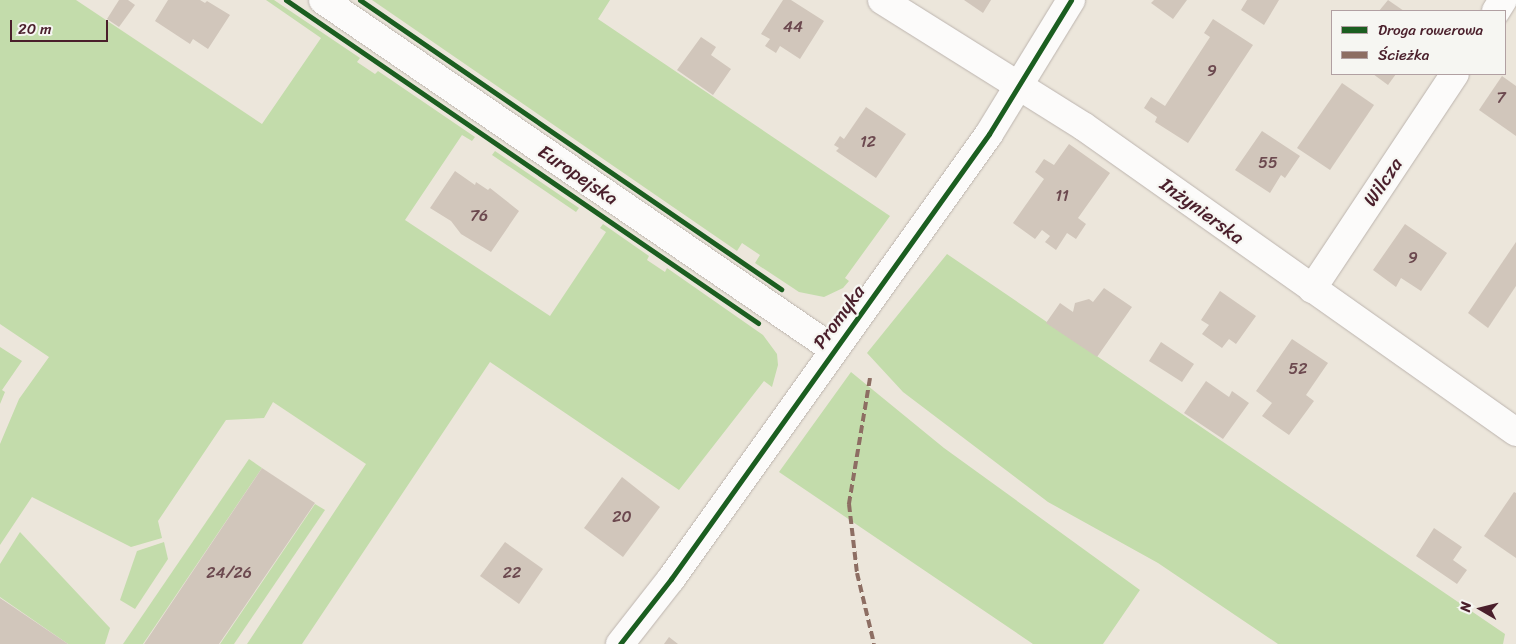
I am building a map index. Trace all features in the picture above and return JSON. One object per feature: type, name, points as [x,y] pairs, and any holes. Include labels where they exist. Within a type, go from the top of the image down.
[{"type":"street","name":"Europejska","points":[[323,0],[834,349]]},
{"type":"street","name":"Inżynierska","points":[[882,0],[1083,126],[1516,432]]},
{"type":"street","name":"Promyka","points":[[620,644],[671,580],[1021,86],[1071,0]]},
{"type":"street","name":"Wilcza","points":[[1312,289],[1454,75]]},
{"type":"green space","points":[[0,0],[76,0],[262,124],[321,38],[266,0],[274,0],[360,58],[357,62],[375,74],[378,71],[475,137],[472,141],[462,135],[405,220],[550,316],[606,232],[600,228],[603,224],[649,256],[647,260],[665,272],[667,268],[763,335],[777,354],[778,365],[772,387],[764,381],[679,490],[490,362],[302,644],[247,644],[366,464],[273,402],[264,418],[226,420],[158,521],[162,538],[131,547],[32,497],[0,545],[0,444],[19,399],[49,357],[0,324]]},
{"type":"green space","points":[[372,0],[610,0],[598,19],[890,216],[845,278],[849,281],[843,288],[824,297],[799,292],[755,263],[760,255],[742,243],[737,251]]},
{"type":"green space","points":[[495,151],[579,208],[576,212],[492,155]]},
{"type":"green space","points":[[947,254],[1505,634],[1503,644],[1278,644],[1158,563],[1048,502],[903,392],[867,353]]},
{"type":"green space","points":[[0,347],[22,361],[2,390],[5,392],[0,404]]},
{"type":"green space","points":[[851,372],[944,448],[1140,590],[1103,644],[1033,644],[779,472]]},
{"type":"green space","points":[[249,459],[262,468],[143,644],[123,644]]},
{"type":"green space","points":[[315,504],[325,510],[234,644],[220,644]]},
{"type":"green space","points":[[20,532],[110,628],[105,644],[68,644],[0,597],[0,564]]},
{"type":"green space","points":[[164,542],[168,559],[135,609],[120,600],[137,551]]},
{"type":"building","points":[[119,0],[128,0],[135,5],[119,27],[107,19]]},
{"type":"building","points":[[168,0],[200,0],[205,3],[207,1],[230,15],[208,49],[193,39],[190,44],[155,21]]},
{"type":"building","points":[[783,0],[791,0],[824,21],[800,59],[780,46],[776,53],[765,46],[770,39],[761,34]]},
{"type":"building","points":[[964,0],[991,0],[983,13]]},
{"type":"building","points":[[1154,0],[1187,0],[1173,19],[1151,3]]},
{"type":"building","points":[[1247,0],[1279,0],[1264,25],[1241,10]]},
{"type":"building","points":[[1388,0],[1403,10],[1380,10]]},
{"type":"building","points":[[1213,19],[1253,45],[1188,143],[1155,122],[1157,117],[1144,108],[1151,97],[1165,106],[1210,37],[1204,33]]},
{"type":"building","points":[[701,37],[716,47],[711,55],[731,69],[713,95],[677,70]]},
{"type":"building","points":[[1374,75],[1395,75],[1388,85]]},
{"type":"building","points":[[1502,76],[1516,86],[1516,136],[1479,110]]},
{"type":"building","points":[[1342,83],[1374,105],[1330,170],[1297,148]]},
{"type":"building","points":[[866,107],[906,134],[876,178],[836,151],[839,148],[834,145],[840,136],[844,139]]},
{"type":"building","points":[[1262,131],[1300,156],[1285,178],[1281,175],[1270,193],[1235,170]]},
{"type":"building","points":[[1069,144],[1110,173],[1078,218],[1086,224],[1076,239],[1067,233],[1056,250],[1045,242],[1050,236],[1042,230],[1035,239],[1013,223],[1044,179],[1035,172],[1044,159],[1054,165]]},
{"type":"building","points":[[455,171],[475,185],[476,182],[488,190],[490,188],[519,211],[491,252],[461,234],[451,221],[430,208]]},
{"type":"building","points":[[1405,224],[1447,253],[1421,291],[1401,278],[1396,287],[1373,270]]},
{"type":"building","points":[[1516,242],[1516,286],[1488,328],[1468,313]]},
{"type":"building","points":[[1104,288],[1132,307],[1097,357],[1046,323],[1060,303],[1073,312],[1075,303],[1089,299],[1093,302]]},
{"type":"building","points":[[1220,291],[1256,316],[1236,344],[1229,339],[1222,348],[1202,334],[1209,325],[1201,320]]},
{"type":"building","points":[[1292,339],[1328,363],[1306,395],[1314,401],[1289,435],[1262,416],[1272,403],[1256,391]]},
{"type":"building","points":[[1161,342],[1194,364],[1182,382],[1149,361]]},
{"type":"building","points":[[1206,381],[1229,397],[1232,391],[1249,403],[1223,439],[1184,413]]},
{"type":"building","points":[[262,468],[315,503],[219,644],[144,644]]},
{"type":"building","points":[[622,477],[660,507],[623,557],[584,528]]},
{"type":"building","points":[[1514,492],[1516,493],[1516,558],[1484,536]]},
{"type":"building","points":[[1434,528],[1462,547],[1453,560],[1467,570],[1457,584],[1416,556]]},
{"type":"building","points":[[505,542],[543,569],[519,604],[480,576]]},
{"type":"building","points":[[0,598],[68,644],[0,644]]},
{"type":"building","points":[[669,637],[678,644],[664,644]]},
{"type":"marked path","points":[[870,378],[849,504],[857,573],[874,644]]},
{"type":"cycle path","points":[[286,0],[758,323]]},
{"type":"cycle path","points":[[360,0],[781,289]]},
{"type":"cycle path","points":[[620,644],[671,579],[989,134],[1071,0]]}]
